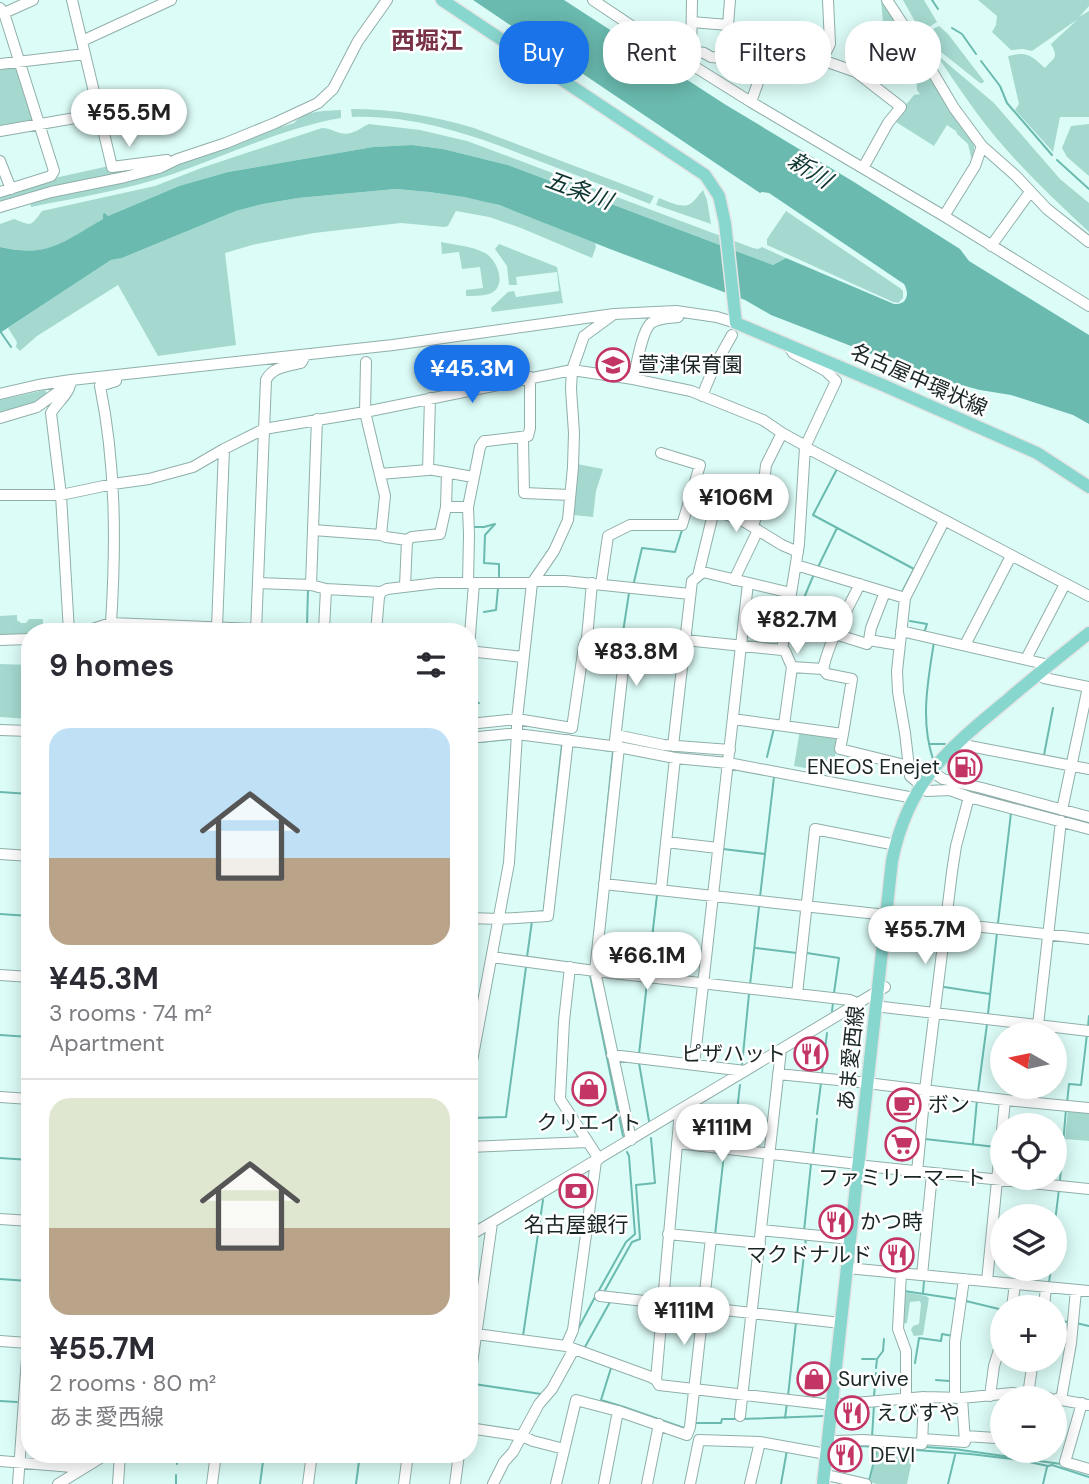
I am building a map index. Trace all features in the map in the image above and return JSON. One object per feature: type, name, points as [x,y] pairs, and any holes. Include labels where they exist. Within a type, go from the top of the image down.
[{"type":"main road","points":[[442,0],[705,175],[719,196],[725,223],[734,324]]},
{"type":"main road","name":"名古屋中環状線","points":[[734,324],[885,386],[1037,453],[1089,487]]},
{"type":"main road","name":"あま愛西線","points":[[890,916],[904,845],[924,788],[937,763],[961,738],[1089,633]]},
{"type":"main road","name":"あま愛西線","points":[[828,1481],[826,1454],[835,1404],[896,845],[904,818],[914,798],[964,745],[1089,642]]},
{"type":"main road","name":"あま愛西線","points":[[871,1083],[883,1007],[881,989]]},
{"type":"main road","name":"あま愛西線","points":[[828,1481],[835,1441],[841,1323],[850,1268],[850,1239],[862,1165]]},
{"type":"street","points":[[0,192],[51,176],[54,171],[2,11],[33,0]]},
{"type":"street","points":[[72,0],[112,167],[178,159]]},
{"type":"street","points":[[82,41],[171,0]]},
{"type":"street","points":[[3,205],[159,168],[226,143],[318,103],[333,89],[358,41],[387,0]]},
{"type":"street","points":[[593,0],[625,21]]},
{"type":"street","points":[[692,0],[692,21]]},
{"type":"street","points":[[701,23],[728,25],[730,0]]},
{"type":"street","points":[[828,0],[829,21]]},
{"type":"street","points":[[887,0],[954,108],[982,146],[1016,176],[1047,209],[1089,242]]},
{"type":"street","points":[[0,64],[85,54]]},
{"type":"street","points":[[831,63],[856,72],[901,107],[888,123],[863,168]]},
{"type":"street","points":[[701,71],[1089,306]]},
{"type":"street","points":[[751,102],[757,84]]},
{"type":"street","points":[[0,131],[98,114]]},
{"type":"street","points":[[944,216],[966,181],[982,146]]},
{"type":"street","points":[[1,165],[11,189]]},
{"type":"street","points":[[991,246],[1030,192]]},
{"type":"street","points":[[0,394],[71,380],[305,356],[614,314],[676,311],[717,317],[734,324],[702,396]]},
{"type":"street","points":[[633,379],[650,324],[689,313]]},
{"type":"street","points":[[478,1030],[509,863],[517,719],[533,582],[563,535],[568,520],[574,433],[572,370],[584,336],[614,314]]},
{"type":"street","points":[[570,321],[584,336]]},
{"type":"street","points":[[782,650],[796,565],[804,447],[836,381],[826,371],[793,353],[786,344]]},
{"type":"street","points":[[256,623],[266,380],[273,371],[301,363],[305,356]]},
{"type":"street","points":[[366,362],[365,412],[385,496],[381,535]]},
{"type":"street","points":[[0,495],[61,495],[149,479],[192,467],[264,429],[365,412],[572,370],[691,391],[763,420],[804,447],[1089,596]]},
{"type":"street","points":[[71,380],[79,385],[100,386],[125,375]]},
{"type":"street","points":[[470,623],[468,508],[480,447],[484,441],[528,436],[530,377]]},
{"type":"street","points":[[0,418],[37,407],[64,389],[71,380]]},
{"type":"street","points":[[68,623],[61,495],[51,413],[70,389],[71,380]]},
{"type":"street","points":[[100,386],[113,484],[114,569],[111,623]]},
{"type":"street","points":[[428,469],[430,398]]},
{"type":"street","points":[[311,585],[317,419]]},
{"type":"street","points":[[734,580],[756,528],[766,465],[782,433]]},
{"type":"street","points":[[523,438],[524,493],[570,495]]},
{"type":"street","points":[[217,623],[224,449]]},
{"type":"street","points":[[478,723],[517,719],[572,728],[584,646],[608,536],[630,525],[682,525],[700,465],[661,453]]},
{"type":"street","points":[[380,474],[428,469],[473,477]]},
{"type":"street","points":[[313,530],[381,535],[407,540],[440,534],[446,507],[447,473]]},
{"type":"street","points":[[446,507],[468,508]]},
{"type":"street","points":[[698,577],[714,510],[756,528],[797,552]]},
{"type":"street","points":[[944,521],[905,598],[897,671],[911,776],[924,788],[945,790],[1089,829]]},
{"type":"street","points":[[405,586],[407,540]]},
{"type":"street","points":[[965,645],[1011,555]]},
{"type":"street","points":[[796,565],[905,598]]},
{"type":"street","points":[[673,746],[692,581],[703,572],[791,593]]},
{"type":"street","points":[[258,583],[311,585],[326,589],[381,593],[387,589],[405,586],[565,581],[690,594]]},
{"type":"street","points":[[694,1065],[748,583]]},
{"type":"street","points":[[823,669],[835,634],[860,584]]},
{"type":"street","points":[[1026,659],[1065,584]]},
{"type":"street","points":[[324,623],[326,589]]},
{"type":"street","points":[[835,634],[867,644],[885,592]]},
{"type":"street","points":[[377,623],[381,593]]},
{"type":"street","points":[[901,631],[1049,665]]},
{"type":"street","points":[[631,1140],[594,971],[619,747],[615,740],[628,634],[785,651],[792,667],[784,725]]},
{"type":"street","points":[[0,640],[21,639]]},
{"type":"street","points":[[869,640],[899,645]]},
{"type":"street","points":[[478,652],[523,657]]},
{"type":"street","points":[[792,667],[823,669],[827,674],[852,679],[840,749],[909,766]]},
{"type":"street","points":[[1044,678],[1088,687],[1062,810]]},
{"type":"street","points":[[733,719],[843,734]]},
{"type":"street","points":[[0,730],[21,731]]},
{"type":"street","points":[[478,737],[517,734],[619,747],[675,758],[728,763],[914,798]]},
{"type":"street","points":[[616,735],[673,746],[730,750]]},
{"type":"street","points":[[478,918],[548,916],[568,740]]},
{"type":"street","points":[[964,745],[1089,769]]},
{"type":"street","points":[[661,890],[675,758]]},
{"type":"street","points":[[937,775],[943,779],[1089,817]]},
{"type":"street","points":[[916,1172],[955,850],[969,797]]},
{"type":"street","points":[[1038,1022],[1061,821]]},
{"type":"street","points":[[797,994],[815,829],[896,845]]},
{"type":"street","points":[[666,842],[718,848]]},
{"type":"street","points":[[0,853],[21,855]]},
{"type":"street","points":[[604,884],[1089,939]]},
{"type":"street","points":[[492,957],[850,1000],[857,1003]]},
{"type":"street","points":[[493,1484],[539,1404],[552,1389],[570,1347],[573,1330],[597,1160],[560,1099],[570,967]]},
{"type":"street","points":[[0,975],[21,976]]},
{"type":"street","points":[[478,1232],[881,989]]},
{"type":"street","points":[[883,1007],[990,1023]]},
{"type":"street","points":[[1068,1031],[1089,1031]]},
{"type":"street","points":[[740,1416],[781,1050]]},
{"type":"street","points":[[612,1055],[745,1071]]},
{"type":"street","points":[[778,1074],[1089,1108]]},
{"type":"street","points":[[0,1097],[21,1098]]},
{"type":"street","points":[[1004,1113],[1005,1100]]},
{"type":"street","points":[[656,1380],[680,1111]]},
{"type":"street","points":[[478,1147],[588,1142]]},
{"type":"street","points":[[677,1143],[990,1179]]},
{"type":"street","points":[[922,1275],[932,1174]]},
{"type":"street","points":[[1067,1187],[1089,1189]]},
{"type":"street","points":[[988,1281],[996,1190]]},
{"type":"street","points":[[0,1219],[21,1220]]},
{"type":"street","points":[[478,1320],[492,1223]]},
{"type":"street","points":[[761,1230],[850,1239]]},
{"type":"street","points":[[668,1234],[760,1243]]},
{"type":"street","points":[[555,1484],[576,1400],[618,1410],[687,1435],[695,1389],[711,1238]]},
{"type":"street","points":[[850,1268],[1089,1292]]},
{"type":"street","points":[[901,1273],[898,1329],[905,1350],[906,1398]]},
{"type":"street","points":[[922,1439],[965,1442],[955,1342],[964,1279]]},
{"type":"street","points":[[1014,1295],[1015,1284]]},
{"type":"street","points":[[1045,1295],[1046,1287]]},
{"type":"street","points":[[1061,1386],[1072,1343],[1076,1290]]},
{"type":"street","points":[[600,1296],[841,1323]]},
{"type":"street","points":[[478,1334],[570,1347],[656,1380],[659,1385],[835,1404],[924,1397],[990,1396]]},
{"type":"street","points":[[0,1341],[21,1342]]},
{"type":"street","points":[[835,1441],[922,1444],[924,1397]]},
{"type":"street","points":[[1067,1401],[1086,1404],[1065,1462],[1089,1469]]},
{"type":"street","points":[[604,1484],[618,1410]]},
{"type":"street","points":[[647,1484],[659,1424]]},
{"type":"street","points":[[478,1429],[522,1436],[564,1449]]},
{"type":"street","points":[[965,1436],[990,1438]]},
{"type":"street","points":[[690,1484],[699,1440],[760,1442],[826,1454]]},
{"type":"street","points":[[750,1484],[760,1442]]},
{"type":"street","points":[[18,1484],[21,1448]]},
{"type":"street","points":[[0,1461],[84,1468]]},
{"type":"street","points":[[58,1484],[92,1463]]},
{"type":"street","points":[[118,1484],[119,1463]]},
{"type":"street","points":[[212,1484],[215,1463]]},
{"type":"street","points":[[308,1484],[311,1463]]},
{"type":"street","points":[[404,1484],[407,1463]]},
{"type":"street","points":[[455,1484],[458,1463]]},
{"type":"street","points":[[828,1481],[866,1484]]},
{"type":"shaded area","points":[[881,0],[897,21],[883,21]]},
{"type":"shaded area","points":[[903,0],[924,0],[936,21],[915,21]]},
{"type":"shaded area","points":[[978,0],[1089,0],[1089,6],[1079,17],[1089,11],[1089,117],[1060,117],[1053,152],[1015,110],[1019,104],[1008,56],[1029,56],[1045,68],[1055,55],[1051,44],[1078,19],[1032,51],[1011,50],[992,32],[997,16]]},
{"type":"shaded area","points":[[941,28],[984,81],[980,83],[941,52]]},
{"type":"shaded area","points":[[941,58],[994,103],[1060,179],[1089,203],[1089,232],[1035,181],[995,137]]},
{"type":"shaded area","points":[[0,69],[16,69],[32,119],[31,122],[0,128]]},
{"type":"shaded area","points":[[917,84],[937,84],[975,142],[973,158],[968,144],[947,125],[934,146],[896,122],[894,119],[914,95],[920,94]]},
{"type":"shaded area","points":[[351,109],[413,114],[474,128],[654,196],[650,204],[471,136],[401,120],[352,117]]},
{"type":"shaded area","points":[[341,110],[341,118],[277,135],[156,180],[31,207],[30,200],[294,123],[309,113]]},
{"type":"shaded area","points":[[369,124],[420,130],[467,141],[786,258],[773,265],[508,165],[443,149],[412,145],[373,147],[228,172],[179,186],[108,216],[105,213],[103,219],[55,246],[31,250],[0,247],[0,224],[14,219],[30,224],[42,211],[155,186],[322,128],[348,134]]},
{"type":"shaded area","points":[[1089,124],[1089,176],[1067,157],[1062,148],[1071,126]]},
{"type":"shaded area","points":[[159,165],[0,201],[0,195],[59,177],[109,166]]},
{"type":"shaded area","points":[[396,189],[460,196],[498,205],[595,243],[596,247],[592,258],[521,228],[489,217],[456,211],[448,226],[444,227],[401,223],[314,233],[225,253],[236,345],[158,356],[118,285],[37,336],[20,351],[8,328],[111,260],[122,258],[236,211],[298,198]]},
{"type":"shaded area","points":[[703,190],[711,224],[656,205],[659,198],[683,206],[690,204]]},
{"type":"shaded area","points":[[786,211],[900,288],[903,298],[898,303],[893,302],[767,245],[767,239]]},
{"type":"shaded area","points":[[441,242],[475,249],[490,257],[497,267],[500,280],[495,291],[486,295],[466,296],[466,290],[483,288],[480,267],[462,269],[459,252],[442,254]]},
{"type":"shaded area","points":[[499,244],[557,267],[563,303],[492,312],[491,308],[508,292],[514,291],[516,297],[559,291],[557,272],[516,277],[517,285],[509,285],[507,266],[495,249]]},
{"type":"shaded area","points":[[45,390],[48,395],[42,400],[0,415],[0,400]]},
{"type":"shaded area","points":[[577,464],[603,469],[596,491],[593,517],[573,515]]},
{"type":"shaded area","points":[[17,615],[17,620],[21,623],[21,635],[0,636],[0,616]]},
{"type":"shaded area","points":[[29,619],[43,619],[43,623],[26,623]]},
{"type":"shaded area","points":[[0,664],[21,665],[21,718],[0,717]]},
{"type":"shaded area","points":[[800,729],[839,735],[832,773],[794,766]]},
{"type":"shaded area","points":[[1068,1108],[1089,1110],[1089,1141],[1067,1139]]},
{"type":"shaded area","points":[[904,1292],[929,1298],[923,1335],[914,1336],[911,1330],[919,1324],[920,1301],[910,1302],[907,1323],[902,1324]]},
{"type":"shaded area","points":[[877,1449],[914,1451],[907,1484],[870,1482]]},
{"type":"water","name":"新川","points":[[473,0],[564,0],[603,25],[603,84],[694,84],[960,249],[969,261],[1089,335],[1089,424],[1073,415],[1011,395],[931,377],[771,315],[745,300],[499,205],[464,197],[396,189],[298,198],[236,211],[122,258],[111,260],[0,333],[0,247],[31,250],[54,246],[103,219],[105,213],[108,216],[179,186],[228,172],[373,147],[412,145],[443,149],[508,165],[773,265],[786,258],[894,304],[904,301],[907,295],[904,284],[769,193],[760,193],[589,78],[589,21],[504,21]]},
{"type":"waterway","points":[[932,0],[938,9]]},
{"type":"waterway","points":[[952,28],[962,34],[976,54]]},
{"type":"waterway","points":[[981,61],[1000,86],[1007,103],[1052,155]]},
{"type":"waterway","points":[[1057,160],[1089,189]]},
{"type":"waterway","points":[[0,331],[11,347]]},
{"type":"waterway","points":[[479,348],[484,383]]},
{"type":"waterway","points":[[837,469],[813,515],[914,569],[902,592]]},
{"type":"waterway","points":[[25,500],[51,500]]},
{"type":"waterway","points":[[472,527],[495,524],[485,535],[484,563],[499,564],[499,578]]},
{"type":"waterway","points":[[818,567],[837,528]]},
{"type":"waterway","points":[[634,582],[642,548],[675,552],[682,530]]},
{"type":"waterway","points":[[793,609],[801,605],[814,574]]},
{"type":"waterway","points":[[484,612],[496,610],[498,588]]},
{"type":"waterway","points":[[307,623],[308,589]]},
{"type":"waterway","points":[[623,632],[629,593]]},
{"type":"waterway","points":[[910,621],[927,624],[924,633]]},
{"type":"waterway","points":[[933,759],[926,715],[934,642]]},
{"type":"waterway","points":[[1044,755],[1053,708]]},
{"type":"waterway","points":[[767,757],[774,728]]},
{"type":"waterway","points":[[478,742],[511,739]]},
{"type":"waterway","points":[[536,912],[544,911],[562,744]]},
{"type":"waterway","points":[[930,744],[945,744]]},
{"type":"waterway","points":[[593,948],[613,751],[603,750]]},
{"type":"waterway","points":[[760,897],[774,777]]},
{"type":"waterway","points":[[0,792],[21,793]]},
{"type":"waterway","points":[[998,923],[1011,813]]},
{"type":"waterway","points":[[723,849],[765,854]]},
{"type":"waterway","points":[[648,972],[657,895]]},
{"type":"waterway","points":[[750,985],[759,907]]},
{"type":"waterway","points":[[0,914],[21,915]]},
{"type":"waterway","points":[[527,957],[532,921]]},
{"type":"waterway","points":[[988,1014],[997,933]]},
{"type":"waterway","points":[[756,948],[797,953]]},
{"type":"waterway","points":[[807,953],[839,958],[834,993]]},
{"type":"waterway","points":[[478,1118],[506,1117],[526,967]]},
{"type":"waterway","points":[[590,975],[623,1136]]},
{"type":"waterway","points":[[639,1054],[647,983]]},
{"type":"waterway","points":[[944,987],[990,994]]},
{"type":"waterway","points":[[742,1065],[749,994]]},
{"type":"waterway","points":[[832,1011],[833,1003]]},
{"type":"waterway","points":[[1088,1026],[1089,1016]]},
{"type":"waterway","points":[[978,1092],[987,1024]]},
{"type":"waterway","points":[[822,1073],[827,1033]]},
{"type":"waterway","points":[[1067,1103],[1069,1084],[1081,1085],[1087,1034]]},
{"type":"waterway","points":[[0,1035],[21,1036]]},
{"type":"waterway","points":[[639,1063],[649,1121]]},
{"type":"waterway","points":[[817,1114],[821,1083]]},
{"type":"waterway","points":[[733,1145],[740,1085]]},
{"type":"waterway","points":[[973,1143],[977,1100]]},
{"type":"waterway","points":[[1066,1109],[1066,1113]]},
{"type":"waterway","points":[[813,1155],[817,1119]]},
{"type":"waterway","points":[[604,1292],[632,1242],[640,1239],[636,1185],[655,1183],[651,1138]]},
{"type":"waterway","points":[[925,1139],[990,1146]]},
{"type":"waterway","points":[[598,1292],[626,1242],[635,1234],[627,1152]]},
{"type":"waterway","points":[[715,1235],[724,1154]]},
{"type":"waterway","points":[[0,1158],[21,1159]]},
{"type":"waterway","points":[[804,1231],[811,1164]]},
{"type":"waterway","points":[[1057,1204],[1059,1190]]},
{"type":"waterway","points":[[523,1336],[543,1200]]},
{"type":"waterway","points":[[797,1315],[806,1238]]},
{"type":"waterway","points":[[0,1279],[21,1280]]},
{"type":"waterway","points":[[923,1293],[924,1281]]},
{"type":"waterway","points":[[904,1291],[957,1299]]},
{"type":"waterway","points":[[578,1329],[595,1297]]},
{"type":"waterway","points":[[966,1301],[990,1307]]},
{"type":"waterway","points":[[585,1347],[610,1302]]},
{"type":"waterway","points":[[788,1396],[796,1322]]},
{"type":"waterway","points":[[1076,1323],[1089,1326]]},
{"type":"waterway","points":[[915,1363],[919,1338],[941,1341],[942,1334],[953,1336]]},
{"type":"waterway","points":[[876,1368],[877,1359],[883,1351],[884,1339]]},
{"type":"waterway","points":[[862,1359],[875,1359]]},
{"type":"waterway","points":[[611,1368],[601,1400],[684,1428]]},
{"type":"waterway","points":[[874,1396],[876,1373]]},
{"type":"waterway","points":[[936,1380],[949,1381]]},
{"type":"waterway","points":[[478,1385],[541,1394]]},
{"type":"waterway","points":[[0,1401],[17,1402]]},
{"type":"waterway","points":[[785,1418],[787,1403]]},
{"type":"waterway","points":[[872,1437],[874,1405]]},
{"type":"waterway","points":[[741,1419],[824,1416]]},
{"type":"waterway","points":[[696,1423],[721,1423],[722,1419],[736,1419]]},
{"type":"waterway","points":[[840,1447],[862,1446],[1020,1460],[1052,1465],[1089,1477]]},
{"type":"waterway","points":[[925,1447],[1061,1464]]},
{"type":"waterway","points":[[869,1481],[877,1449]]},
{"type":"waterway","points":[[781,1484],[787,1450]]},
{"type":"waterway","points":[[948,1484],[955,1455]]},
{"type":"waterway","points":[[260,1484],[263,1463]]},
{"type":"waterway","points":[[356,1484],[359,1463]]},
{"type":"waterway","points":[[1043,1484],[1047,1467]]},
{"type":"waterway","points":[[176,1475],[176,1484]]},
{"type":"place","name":"萱津保育園","points":[[613,365]]},
{"type":"place","name":"ENEOS Enejet","points":[[965,767]]},
{"type":"place","name":"ピザハット","points":[[811,1054]]},
{"type":"place","name":"クリエイト","points":[[589,1089]]},
{"type":"place","name":"ボン","points":[[904,1105]]},
{"type":"place","name":"ファミリーマート","points":[[902,1144]]},
{"type":"place","name":"名古屋銀行","points":[[576,1191]]},
{"type":"place","name":"かつ時","points":[[836,1222]]},
{"type":"place","name":"マクドナルド","points":[[897,1255]]},
{"type":"place","name":"Survive","points":[[814,1379]]},
{"type":"place","name":"えびすや","points":[[852,1413]]},
{"type":"place","name":"DEVI","points":[[845,1455]]},
{"type":"district","name":"西堀江","points":[[427,41]]},
{"type":"water label","name":"五条川","points":[[579,190]]}]
